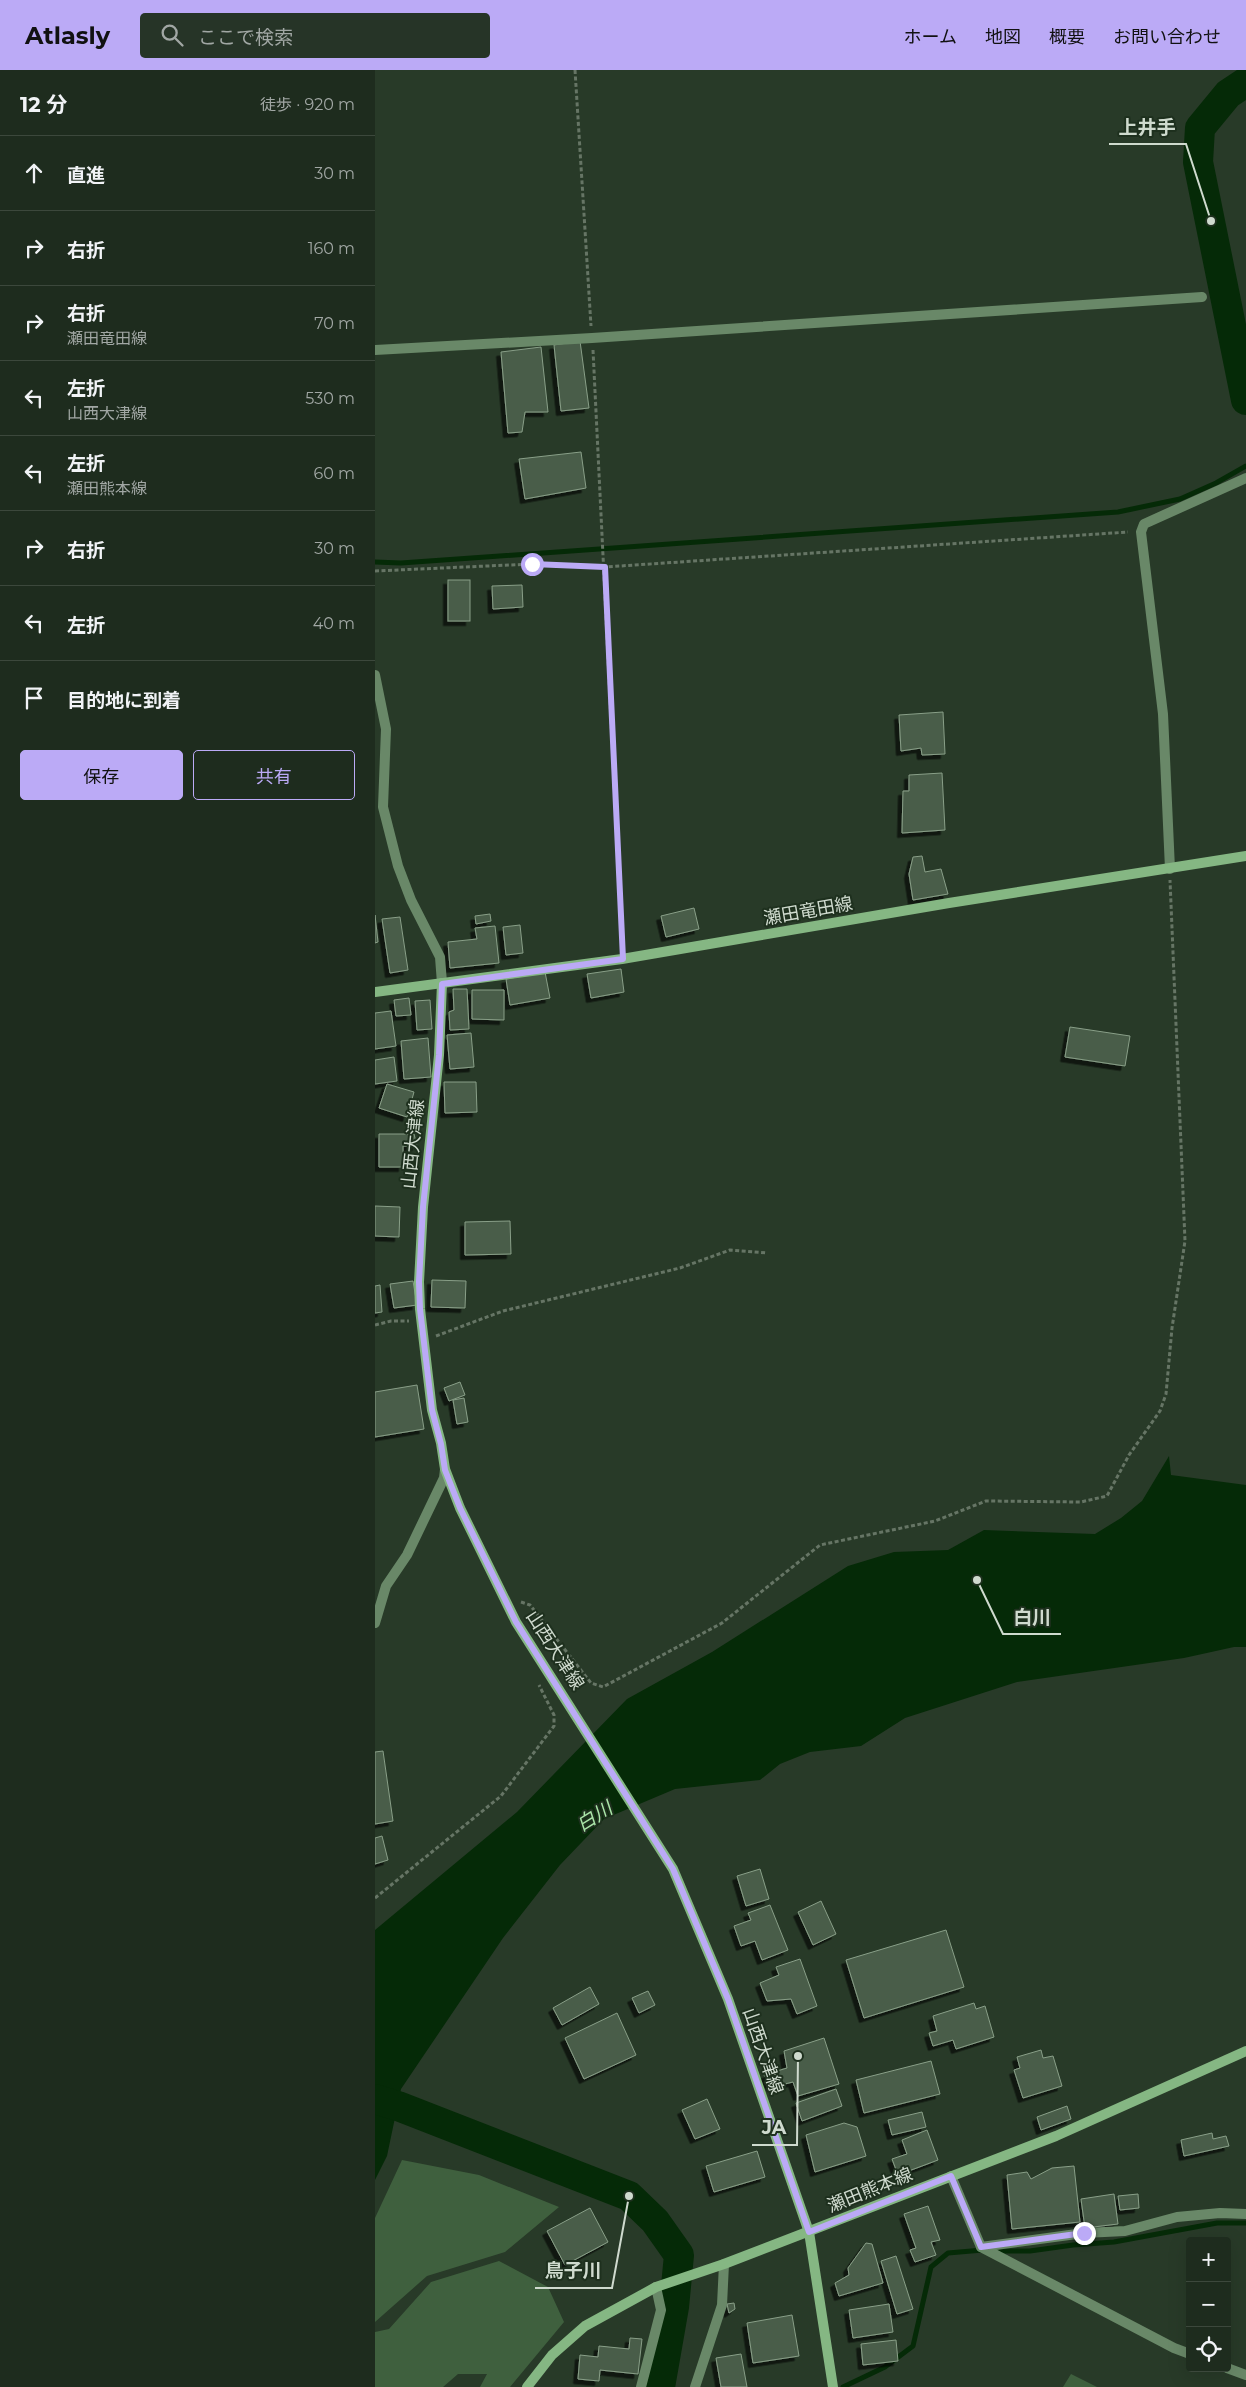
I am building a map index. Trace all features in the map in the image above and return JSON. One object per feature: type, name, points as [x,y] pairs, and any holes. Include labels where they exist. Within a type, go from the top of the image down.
[{"type":"main road","name":"瀬田竜田線","points":[[375,992],[623,959],[931,906],[1246,856]]},
{"type":"main road","name":"山西大津線","points":[[442,984],[439,1055],[423,1207],[419,1282],[421,1321],[432,1410],[441,1444],[445,1470],[460,1508],[516,1622],[572,1707],[673,1869],[728,1999],[809,2232],[833,2387]]},
{"type":"main road","name":"瀬田熊本線","points":[[527,2387],[552,2355],[585,2326],[656,2287],[809,2232],[1056,2136],[1246,2051]]},
{"type":"street","points":[[375,350],[592,338],[1202,297]]},
{"type":"street","points":[[1170,869],[1163,714],[1141,532],[1144,524],[1246,478]]},
{"type":"street","points":[[375,675],[386,729],[383,807],[398,866],[411,900],[440,957],[442,984]]},
{"type":"street","points":[[375,1623],[386,1586],[407,1556],[445,1478],[445,1470]]},
{"type":"street","points":[[951,2176],[981,2247],[1186,2352]]},
{"type":"street","points":[[981,2247],[1084,2233],[1125,2231],[1177,2217],[1220,2213],[1246,2214]]},
{"type":"street","points":[[695,2387],[721,2305],[724,2264]]},
{"type":"street","points":[[641,2387],[661,2310],[656,2287]]},
{"type":"street","points":[[1231,2369],[1246,2375]]},
{"type":"path","points":[[575,70],[605,567],[623,959]]},
{"type":"path","points":[[375,571],[532,564],[605,567],[1141,532]]},
{"type":"path","points":[[503,1595],[529,1605],[591,1683],[603,1687],[723,1623],[820,1545],[935,1521],[986,1501],[1081,1502],[1107,1496],[1129,1456],[1160,1411],[1166,1394],[1172,1328],[1185,1242],[1170,869]]},
{"type":"path","points":[[424,1341],[503,1311],[680,1268],[730,1250],[767,1253]]},
{"type":"path","points":[[375,1326],[391,1321],[421,1321]]},
{"type":"path","points":[[375,1898],[501,1796],[554,1726],[554,1715],[537,1681]]},
{"type":"shaded area","points":[[402,2160],[479,2175],[559,2207],[505,2252],[427,2276],[375,2322],[375,2218]]},
{"type":"shaded area","points":[[499,2261],[548,2287],[564,2322],[510,2387],[480,2387],[487,2374],[458,2374],[443,2387],[375,2387],[375,2332],[389,2329],[431,2282]]},
{"type":"shaded area","points":[[1071,2374],[1097,2387],[1063,2387]]},
{"type":"water","points":[[1169,1456],[1171,1475],[1246,1485],[1246,1647],[1234,1647],[1184,1658],[1017,1682],[905,1718],[861,1746],[810,1752],[780,1764],[760,1780],[675,1789],[604,1819],[560,1865],[503,1938],[401,2089],[387,2156],[375,2180],[375,1930],[517,1812],[627,1699],[712,1652],[848,1566],[894,1552],[948,1550],[984,1530],[1095,1534],[1121,1518],[1142,1501]]},
{"type":"building","points":[[580,341],[589,408],[561,411],[554,345]]},
{"type":"building","points":[[541,347],[548,412],[525,412],[522,432],[508,433],[501,352]]},
{"type":"building","points":[[581,452],[586,488],[525,499],[519,459]]},
{"type":"building","points":[[448,580],[470,580],[470,621],[448,621]]},
{"type":"building","points":[[522,585],[523,607],[493,609],[492,586]]},
{"type":"building","points":[[943,712],[945,754],[922,755],[921,748],[901,751],[899,715]]},
{"type":"building","points":[[942,773],[945,830],[902,833],[903,791],[909,791],[909,775]]},
{"type":"building","points":[[922,856],[925,872],[941,869],[948,894],[913,900],[909,874],[913,857]]},
{"type":"building","points":[[694,908],[699,929],[666,937],[661,916]]},
{"type":"building","points":[[490,914],[491,921],[476,924],[475,916]]},
{"type":"building","points":[[375,915],[378,942],[375,943]]},
{"type":"building","points":[[400,917],[408,970],[390,973],[382,919]]},
{"type":"building","points":[[520,925],[523,953],[506,955],[503,927]]},
{"type":"building","points":[[495,926],[499,963],[450,968],[448,942],[477,939],[475,928]]},
{"type":"building","points":[[621,969],[624,992],[591,998],[587,974]]},
{"type":"building","points":[[545,972],[550,998],[510,1005],[506,979]]},
{"type":"building","points":[[453,989],[467,989],[469,1029],[450,1030],[449,1012],[454,1010]]},
{"type":"building","points":[[472,990],[504,990],[504,1020],[472,1019]]},
{"type":"building","points":[[409,998],[411,1015],[396,1016],[394,1000]]},
{"type":"building","points":[[430,1000],[432,1029],[417,1030],[415,1001]]},
{"type":"building","points":[[391,1011],[396,1046],[375,1049],[375,1013]]},
{"type":"building","points":[[1070,1027],[1130,1036],[1125,1066],[1065,1057]]},
{"type":"building","points":[[471,1033],[474,1067],[450,1069],[447,1035]]},
{"type":"building","points":[[428,1038],[431,1077],[404,1079],[401,1041]]},
{"type":"building","points":[[394,1057],[397,1081],[375,1084],[375,1060]]},
{"type":"building","points":[[444,1082],[476,1082],[477,1112],[445,1113]]},
{"type":"building","points":[[387,1084],[414,1092],[407,1117],[379,1108]]},
{"type":"building","points":[[379,1134],[414,1134],[417,1146],[403,1146],[403,1167],[379,1167]]},
{"type":"building","points":[[375,1206],[400,1207],[399,1237],[375,1236]]},
{"type":"building","points":[[510,1221],[511,1254],[465,1255],[465,1222]]},
{"type":"building","points":[[432,1280],[466,1281],[465,1308],[431,1307]]},
{"type":"building","points":[[413,1281],[417,1305],[394,1308],[390,1284]]},
{"type":"building","points":[[380,1285],[382,1312],[375,1313],[375,1286]]},
{"type":"building","points":[[460,1382],[465,1395],[449,1401],[444,1388]]},
{"type":"building","points":[[417,1385],[424,1429],[375,1437],[375,1392]]},
{"type":"building","points":[[464,1398],[468,1422],[457,1424],[453,1400]]},
{"type":"building","points":[[383,1751],[393,1821],[375,1824],[375,1752]]},
{"type":"building","points":[[382,1836],[388,1860],[375,1864],[375,1838]]},
{"type":"building","points":[[760,1869],[769,1899],[746,1906],[737,1876]]},
{"type":"building","points":[[821,1901],[836,1934],[813,1945],[798,1912]]},
{"type":"building","points":[[770,1905],[788,1950],[762,1960],[755,1941],[741,1946],[734,1926],[751,1920],[748,1913]]},
{"type":"building","points":[[946,1930],[964,1987],[864,2018],[846,1960]]},
{"type":"building","points":[[800,1959],[817,2006],[797,2014],[791,1999],[767,2001],[760,1983],[779,1975],[776,1967]]},
{"type":"building","points":[[590,1987],[599,2004],[562,2025],[553,2008]]},
{"type":"building","points":[[648,1991],[655,2005],[639,2013],[632,1998]]},
{"type":"building","points":[[974,2003],[976,2009],[985,2006],[994,2037],[956,2049],[953,2040],[933,2046],[929,2033],[937,2031],[933,2016]]},
{"type":"building","points":[[617,2013],[636,2055],[584,2079],[565,2038]]},
{"type":"building","points":[[824,2038],[839,2084],[798,2096],[793,2082],[772,2087],[764,2075],[787,2068],[784,2051]]},
{"type":"building","points":[[1041,2050],[1043,2058],[1053,2056],[1062,2086],[1023,2098],[1014,2070],[1020,2068],[1017,2057]]},
{"type":"building","points":[[931,2061],[940,2094],[864,2113],[856,2080]]},
{"type":"building","points":[[836,2089],[842,2106],[802,2121],[796,2103]]},
{"type":"building","points":[[707,2099],[720,2129],[695,2139],[682,2110]]},
{"type":"building","points":[[1067,2106],[1071,2119],[1041,2130],[1037,2117]]},
{"type":"building","points":[[922,2112],[926,2127],[892,2135],[888,2120]]},
{"type":"building","points":[[844,2123],[857,2127],[866,2156],[815,2172],[806,2135]]},
{"type":"building","points":[[927,2130],[938,2160],[898,2175],[892,2159],[907,2154],[902,2140]]},
{"type":"building","points":[[1212,2133],[1213,2139],[1226,2136],[1229,2146],[1184,2156],[1181,2140]]},
{"type":"building","points":[[757,2151],[765,2177],[714,2192],[706,2166]]},
{"type":"building","points":[[1074,2166],[1080,2222],[1012,2229],[1007,2175],[1027,2172],[1031,2179],[1052,2168]]},
{"type":"building","points":[[1114,2194],[1118,2224],[1085,2228],[1081,2199]]},
{"type":"building","points":[[1138,2194],[1139,2208],[1120,2210],[1118,2196]]},
{"type":"building","points":[[928,2206],[940,2240],[931,2242],[936,2255],[915,2262],[910,2250],[916,2248],[904,2214]]},
{"type":"building","points":[[590,2208],[608,2242],[565,2265],[547,2231]]},
{"type":"building","points":[[866,2243],[872,2244],[883,2283],[839,2296],[835,2283],[849,2275],[848,2268]]},
{"type":"building","points":[[896,2256],[913,2309],[897,2314],[881,2261]]},
{"type":"building","points":[[734,2303],[735,2309],[729,2313],[727,2304]]},
{"type":"building","points":[[889,2304],[893,2332],[853,2338],[849,2310]]},
{"type":"building","points":[[792,2315],[799,2356],[753,2363],[747,2323]]},
{"type":"building","points":[[630,2338],[642,2339],[638,2374],[600,2370],[599,2381],[578,2379],[580,2355],[598,2357],[599,2346],[629,2349]]},
{"type":"building","points":[[896,2340],[898,2361],[863,2365],[861,2344]]},
{"type":"building","points":[[741,2354],[747,2387],[721,2387],[716,2358]]},
{"type":"waterway","points":[[1246,82],[1228,94],[1200,128],[1198,162],[1246,400]]},
{"type":"waterway","points":[[375,562],[401,563],[1118,512],[1180,499],[1216,483],[1246,466]]},
{"type":"waterway","points":[[375,2099],[398,2106],[629,2196],[655,2221],[679,2255],[674,2307],[660,2387]]},
{"type":"waterway","points":[[994,2251],[1030,2251],[1114,2242],[1217,2223],[1246,2223]]},
{"type":"waterway","points":[[843,2387],[885,2367],[913,2346],[931,2267],[948,2253],[983,2250]]},
{"type":"place","name":"上井手","points":[[1211,221]]},
{"type":"place","name":"白川","points":[[977,1580]]},
{"type":"place","name":"JA","points":[[798,2056]]},
{"type":"place","name":"鳥子川","points":[[629,2196]]},
{"type":"route","points":[[532,564],[605,567],[623,959],[442,984],[439,1055],[423,1207],[419,1282],[420,1309],[432,1410],[441,1444],[445,1470],[460,1508],[516,1622],[572,1707],[673,1869],[728,1999],[809,2232],[951,2176],[981,2247],[1084,2233]]}]
